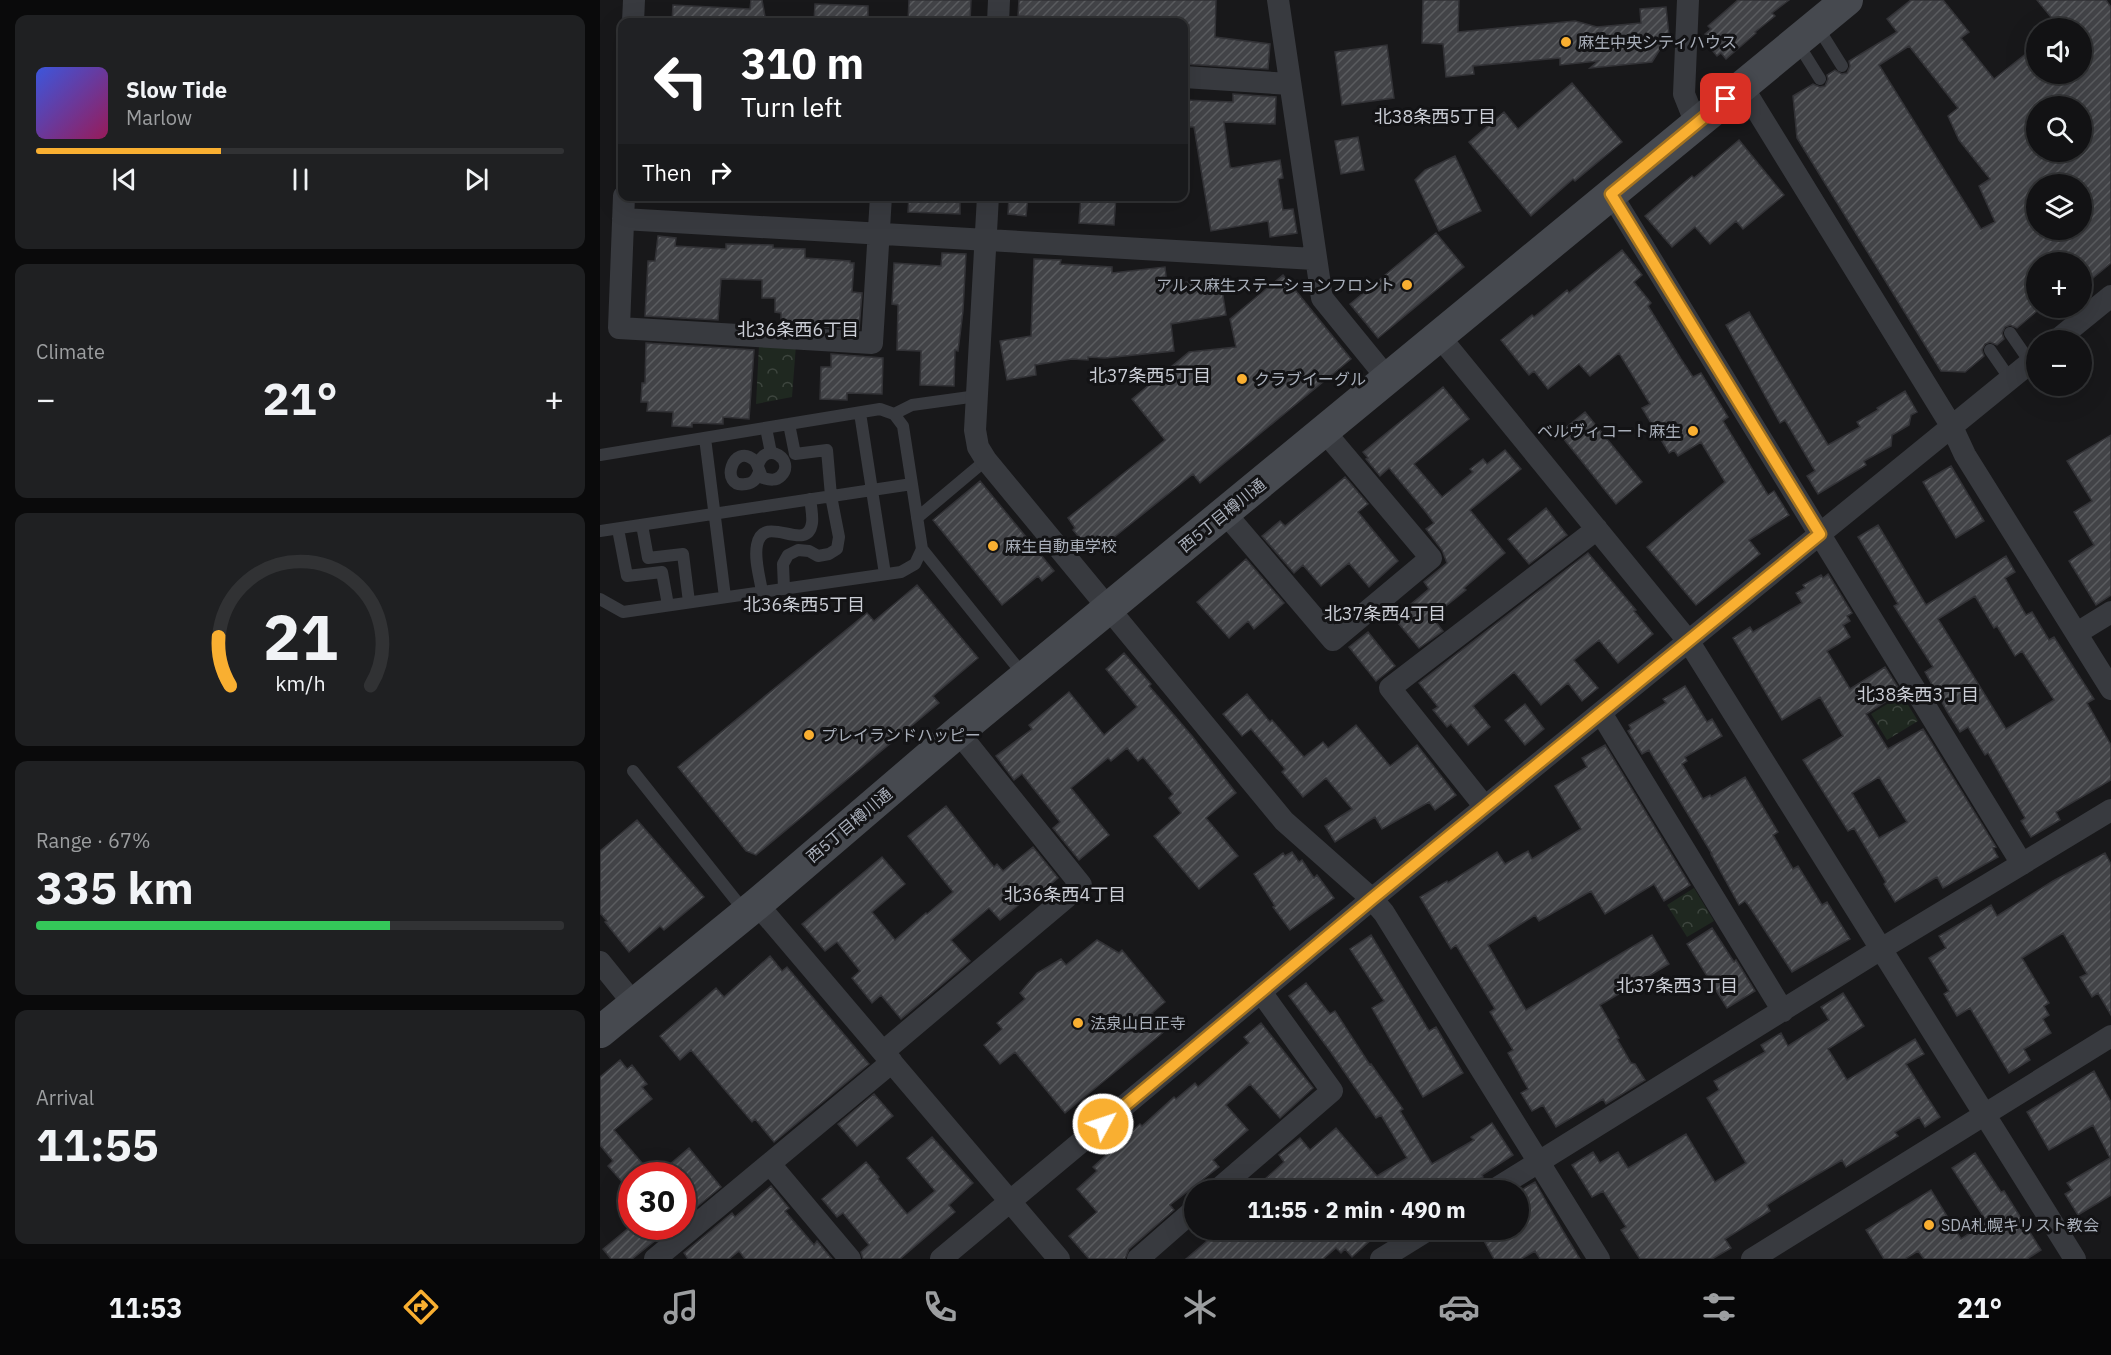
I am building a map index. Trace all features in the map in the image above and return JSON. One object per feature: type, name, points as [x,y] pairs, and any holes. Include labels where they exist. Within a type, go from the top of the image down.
[{"type":"street","points":[[633,18],[634,0]]},
{"type":"street","points":[[998,18],[999,0]]},
{"type":"street","points":[[1278,0],[1322,298],[1388,379]]},
{"type":"street","points":[[1688,0],[1684,94],[1696,124]]},
{"type":"street","name":"西5丁目樽川通","points":[[600,1032],[751,908],[958,732],[1847,0]]},
{"type":"street","points":[[1188,77],[1290,84]]},
{"type":"street","points":[[1742,86],[1952,427],[1965,455],[2111,689]]},
{"type":"street","points":[[1611,194],[2022,864]]},
{"type":"street","points":[[624,201],[623,219],[610,294],[619,328],[872,343],[881,201]]},
{"type":"street","points":[[988,201],[975,430],[978,447],[986,460],[1284,822],[1372,899],[1384,914],[1599,1259]]},
{"type":"street","points":[[623,219],[1315,260]]},
{"type":"street","points":[[2069,330],[2111,296]]},
{"type":"street","points":[[1439,336],[1689,642],[2075,1259]]},
{"type":"street","points":[[941,1259],[1372,899],[2026,366]]},
{"type":"street","points":[[1225,513],[1333,640],[1431,558],[1324,431]]},
{"type":"street","points":[[1485,807],[1390,688],[1597,530]]},
{"type":"street","points":[[2077,633],[2111,612]]},
{"type":"street","points":[[1601,713],[1783,1011]]},
{"type":"street","points":[[655,1259],[770,1164],[1082,885],[958,732]]},
{"type":"street","points":[[1510,1180],[1881,949],[2111,810]]},
{"type":"street","points":[[751,908],[887,1057],[1059,1259]]},
{"type":"street","points":[[600,962],[634,1004]]},
{"type":"street","points":[[1229,1180],[1332,1091],[1261,992]]},
{"type":"street","points":[[1752,1259],[2111,1036]]},
{"type":"street","points":[[770,1164],[850,1259]]},
{"type":"street","points":[[1138,1259],[1184,1219]]},
{"type":"street","points":[[1381,1259],[1412,1240]]},
{"type":"lane","points":[[1807,33],[1842,66]]},
{"type":"lane","points":[[1807,33],[1820,79]]},
{"type":"lane","points":[[2010,333],[2026,351]]},
{"type":"lane","points":[[1990,350],[2010,379]]},
{"type":"lane","points":[[894,414],[912,405],[977,396]]},
{"type":"lane","points":[[600,455],[880,409],[894,414],[903,426],[922,549],[1025,677]]},
{"type":"lane","points":[[860,413],[885,574]]},
{"type":"lane","points":[[784,589],[783,564],[788,555],[798,550],[809,551],[818,556],[829,554],[837,549],[839,537],[831,496],[827,450],[795,454],[789,424]]},
{"type":"lane","points":[[766,428],[771,453]]},
{"type":"lane","points":[[705,438],[725,597]]},
{"type":"lane","points":[[758,468],[756,480],[749,484],[741,484],[734,480],[730,473],[734,460],[747,456],[754,459],[758,468],[763,478],[778,479],[786,466],[778,454],[771,453],[764,454],[758,468]]},
{"type":"lane","points":[[918,518],[986,460]]},
{"type":"lane","points":[[710,475],[730,473]]},
{"type":"lane","points":[[600,531],[912,484]]},
{"type":"lane","points":[[762,592],[756,548],[759,538],[768,531],[801,536],[809,530],[812,524],[810,499]]},
{"type":"lane","points":[[642,525],[648,558],[683,554],[689,602]]},
{"type":"lane","points":[[618,529],[627,576],[662,572],[668,605]]},
{"type":"lane","points":[[600,598],[623,612],[901,572],[915,564],[922,549]]},
{"type":"lane","points":[[633,771],[751,908]]},
{"type":"green space","points":[[759,345],[796,345],[792,397],[756,404]]},
{"type":"green space","points":[[1902,695],[1918,721],[1887,740],[1871,714]]},
{"type":"green space","points":[[1694,888],[1714,921],[1687,937],[1667,905]]},
{"type":"building","points":[[751,0],[762,0],[765,18],[672,18],[673,5],[750,9]]},
{"type":"building","points":[[909,0],[971,0],[970,18],[908,18]]},
{"type":"building","points":[[1019,0],[1216,0],[1215,37],[1270,44],[1268,69],[1188,64],[1188,18],[1018,16]]},
{"type":"building","name":"麻生中央シティハウス","points":[[1423,0],[1459,0],[1458,32],[1575,21],[1597,27],[1641,23],[1640,9],[1666,7],[1669,35],[1652,62],[1590,68],[1598,61],[1560,65],[1560,58],[1473,66],[1474,74],[1446,77],[1443,44],[1422,43]]},
{"type":"building","points":[[1738,0],[1789,0],[1772,13],[1775,16],[1726,59],[1721,53],[1717,56],[1706,43],[1710,39],[1705,34],[1711,29],[1708,26]]},
{"type":"building","points":[[1911,0],[1943,0],[1969,32],[1961,38],[1994,79],[2026,54],[2026,84],[2092,84],[2092,18],[2052,18],[2037,0],[2106,0],[2111,7],[2111,263],[2092,279],[2092,252],[2026,252],[2026,318],[2029,318],[2017,328],[2010,325],[2005,327],[2002,333],[2004,339],[1997,345],[1990,342],[1985,344],[1982,350],[1984,356],[1965,372],[1941,371],[1797,138],[1793,96],[1813,84],[1820,87],[1825,86],[1827,75],[1835,70],[1842,74],[1847,73],[1850,66],[1849,61],[1897,32],[1887,19]],"holes":[[[1909,46],[1958,108],[1948,116],[1959,140],[1990,179],[1979,186],[1995,222],[1981,229],[1879,65]]]},
{"type":"building","points":[[815,4],[868,6],[868,18],[814,18]]},
{"type":"building","points":[[1387,45],[1394,98],[1342,105],[1335,52]]},
{"type":"building","points":[[1572,83],[1622,142],[1575,181],[1573,179],[1531,216],[1469,142],[1504,112],[1518,129]]},
{"type":"building","points":[[1233,94],[1276,97],[1275,124],[1224,122],[1230,167],[1280,160],[1283,178],[1278,179],[1283,210],[1293,209],[1297,233],[1270,237],[1268,221],[1211,231],[1194,127],[1188,127],[1188,100],[1233,102]]},
{"type":"building","points":[[1358,137],[1364,170],[1341,174],[1335,141]]},
{"type":"building","points":[[1739,140],[1784,195],[1743,229],[1736,221],[1710,244],[1695,227],[1672,247],[1645,216]]},
{"type":"building","points":[[1455,156],[1481,211],[1439,231],[1415,180],[1425,170]]},
{"type":"building","points":[[909,201],[960,201],[960,214],[908,212]]},
{"type":"building","points":[[1009,201],[1028,201],[1026,216],[1008,214]]},
{"type":"building","points":[[1081,201],[1116,201],[1114,225],[1079,223]]},
{"type":"building","name":"アルス麻生ステーションフロント","points":[[1436,233],[1464,267],[1378,338],[1350,304]]},
{"type":"building","points":[[658,236],[676,238],[675,246],[726,249],[726,244],[773,245],[773,248],[805,249],[805,258],[850,261],[854,263],[852,292],[862,293],[859,329],[792,325],[792,322],[781,322],[781,313],[775,312],[775,298],[762,298],[762,280],[721,279],[718,320],[645,316],[648,261],[655,261]]},
{"type":"building","points":[[1622,250],[1642,275],[1634,282],[1651,303],[1648,306],[1681,359],[1693,377],[1701,373],[1728,417],[1723,421],[1768,495],[1774,491],[1789,515],[1749,540],[1760,554],[1696,605],[1647,547],[1725,482],[1701,442],[1678,456],[1674,450],[1669,453],[1642,408],[1650,404],[1619,353],[1590,376],[1579,364],[1548,389],[1534,371],[1529,375],[1501,340],[1567,290],[1569,293]]},
{"type":"building","points":[[942,253],[966,254],[963,311],[958,351],[955,350],[954,386],[920,385],[921,351],[897,350],[898,305],[892,304],[894,263],[941,266]]},
{"type":"building","points":[[1034,259],[1061,260],[1060,264],[1112,267],[1112,273],[1165,267],[1167,285],[1220,277],[1226,315],[1171,324],[1174,351],[1105,358],[1088,357],[1088,360],[1072,359],[1035,365],[1036,375],[1007,380],[1000,341],[1031,336]]},
{"type":"building","name":"クラブイーグル","points":[[1283,275],[1351,359],[1200,483],[1193,474],[1093,554],[1073,530],[1075,528],[1068,518],[1165,440],[1132,399],[1189,352],[1236,347],[1230,319]]},
{"type":"building","points":[[1749,312],[1828,445],[1860,427],[1857,422],[1905,391],[1917,412],[1911,415],[1909,425],[1892,435],[1891,446],[1864,461],[1866,465],[1818,494],[1807,476],[1815,471],[1785,420],[1780,423],[1726,325]]},
{"type":"building","points":[[646,343],[754,350],[749,419],[723,417],[723,424],[692,423],[692,427],[672,426],[673,412],[647,411],[648,402],[641,402],[642,383],[645,383]]},
{"type":"building","points":[[831,354],[883,358],[882,394],[847,393],[847,400],[820,399],[821,367],[831,367]]},
{"type":"building","points":[[1443,387],[1469,419],[1414,464],[1442,497],[1473,472],[1470,469],[1483,459],[1487,464],[1505,450],[1521,469],[1470,510],[1505,553],[1464,588],[1466,590],[1432,617],[1443,631],[1419,648],[1394,618],[1429,589],[1424,582],[1447,563],[1442,550],[1426,529],[1434,523],[1425,511],[1389,468],[1380,476],[1363,452]]},
{"type":"building","points":[[1585,412],[1642,482],[1616,504],[1559,433]]},
{"type":"building","points":[[2111,435],[2111,595],[2096,605],[2069,561],[2094,545],[2074,512],[2092,501],[2067,461]]},
{"type":"building","points":[[1951,466],[1984,521],[1956,538],[1923,482]]},
{"type":"building","points":[[1345,477],[1368,504],[1358,512],[1398,561],[1369,587],[1349,563],[1321,586],[1303,565],[1294,573],[1262,536],[1280,521],[1285,526]]},
{"type":"building","name":"麻生自動車学校","points":[[980,481],[1054,571],[1042,581],[1038,576],[1002,605],[933,520]]},
{"type":"building","points":[[1546,508],[1567,535],[1529,564],[1508,539]]},
{"type":"building","points":[[1878,525],[1926,605],[2006,556],[2015,572],[2005,578],[2026,615],[2032,612],[2049,640],[2054,637],[2094,699],[2087,703],[2111,745],[2111,780],[2056,812],[2060,820],[2031,837],[2021,821],[2025,818],[1988,753],[1985,755],[1968,727],[1960,732],[1948,713],[1925,672],[1933,667],[1894,606],[1898,604],[1858,537]],"holes":[[[1975,596],[1994,628],[1997,626],[2015,656],[2022,651],[2054,700],[2006,729],[1938,619]]]},
{"type":"building","points":[[1588,553],[1653,634],[1618,663],[1599,640],[1574,660],[1598,688],[1582,701],[1568,683],[1541,705],[1514,672],[1473,706],[1490,727],[1468,745],[1451,724],[1447,727],[1433,710],[1438,707],[1419,683]]},
{"type":"building","points":[[1246,559],[1284,603],[1254,629],[1248,621],[1229,638],[1197,602]]},
{"type":"building","points":[[1828,574],[1852,613],[1847,616],[1850,621],[1843,625],[1850,637],[1827,651],[1850,689],[1885,667],[1901,692],[1866,714],[1888,749],[1923,729],[1996,847],[1993,848],[1998,857],[1943,888],[1937,877],[1895,902],[1884,884],[1886,882],[1854,828],[1848,831],[1803,760],[1843,736],[1820,697],[1782,720],[1733,638],[1750,627],[1753,632],[1802,603],[1796,593],[1805,588],[1803,585],[1821,575],[1823,578]],"holes":[[[1879,777],[1907,822],[1879,838],[1852,793]]]},
{"type":"building","name":"プレイランドハッピー","points":[[917,585],[978,658],[933,696],[939,703],[756,855],[746,851],[678,767],[867,613],[874,621]]},
{"type":"building","points":[[1368,632],[1395,666],[1376,681],[1349,647]]},
{"type":"building","points":[[1124,653],[1236,793],[1206,818],[1238,856],[1199,889],[1154,836],[1181,813],[1169,798],[1173,794],[1143,757],[1138,761],[1127,748],[1111,761],[1108,758],[1071,788],[1109,835],[1079,860],[1053,828],[1060,822],[1022,774],[1014,780],[996,756],[1032,729],[1029,725],[1069,692],[1104,735],[1137,707],[1106,669]]},
{"type":"building","points":[[1685,686],[1707,722],[1712,719],[1722,736],[1685,757],[1687,761],[1682,764],[1703,799],[1710,795],[1711,797],[1745,777],[1778,832],[1773,835],[1793,869],[1798,866],[1822,905],[1827,902],[1850,939],[1792,972],[1749,906],[1745,901],[1739,905],[1712,854],[1649,750],[1642,754],[1628,731],[1631,729],[1629,725],[1666,703],[1663,699]]},
{"type":"building","points":[[1247,694],[1304,757],[1323,742],[1328,748],[1356,725],[1390,766],[1417,745],[1456,795],[1435,810],[1429,802],[1382,829],[1375,817],[1335,842],[1325,826],[1352,809],[1326,778],[1303,797],[1282,772],[1285,769],[1251,729],[1242,736],[1223,714]]},
{"type":"building","points":[[1525,704],[1544,729],[1525,745],[1505,720]]},
{"type":"building","points":[[1605,745],[1690,885],[1664,901],[1654,884],[1605,914],[1591,891],[1539,921],[1535,915],[1488,945],[1526,1010],[1652,935],[1669,964],[1600,1005],[1631,1063],[1635,1064],[1645,1080],[1606,1104],[1603,1099],[1556,1127],[1543,1105],[1532,1111],[1521,1093],[1528,1089],[1508,1053],[1513,1050],[1490,1012],[1495,1009],[1456,945],[1451,949],[1420,897],[1447,881],[1448,883],[1497,852],[1505,864],[1528,851],[1532,859],[1581,829],[1555,786],[1587,767],[1582,758]]},
{"type":"building","points":[[946,806],[994,867],[997,864],[1003,871],[1033,847],[1058,878],[1037,896],[1034,892],[1000,920],[989,908],[951,940],[970,961],[901,1019],[881,995],[872,1003],[852,978],[860,971],[837,942],[825,951],[802,924],[882,857],[905,884],[872,912],[895,940],[927,914],[953,892],[908,836]]},
{"type":"building","points":[[637,820],[704,897],[664,930],[660,926],[629,952],[600,913],[600,851]]},
{"type":"building","points":[[1292,852],[1299,862],[1302,860],[1314,878],[1317,875],[1334,898],[1290,930],[1273,907],[1275,906],[1254,874],[1283,853],[1285,856]]},
{"type":"building","points":[[2105,853],[2111,864],[2111,1015],[2098,993],[2092,997],[2080,977],[2087,974],[2063,933],[2022,958],[2049,1003],[2044,1006],[2049,1015],[2043,1019],[2051,1033],[2024,1049],[2030,1060],[2009,1073],[1970,1008],[1957,1016],[1944,994],[1949,991],[1929,958],[1946,948],[1939,936],[1991,905],[1997,916],[2053,881]]},
{"type":"building","points":[[1712,928],[1755,991],[1727,1008],[1687,944]]},
{"type":"building","points":[[1371,935],[1429,1031],[1436,1027],[1463,1073],[1423,1097],[1372,1008],[1384,1001],[1350,949]]},
{"type":"building","points":[[1097,940],[1119,953],[1122,950],[1165,1002],[1152,1013],[1166,1030],[1065,1113],[1015,1052],[1000,1064],[984,1045],[1002,1029],[997,1023],[1025,999],[1020,993],[1037,973],[1061,959],[1066,965]]},
{"type":"building","points":[[770,956],[782,971],[787,967],[869,1064],[774,1142],[755,1119],[752,1122],[691,1050],[680,1060],[660,1036],[716,988],[724,997]]},
{"type":"building","points":[[1306,983],[1330,1014],[1335,1011],[1370,1065],[1403,1109],[1400,1111],[1432,1164],[1474,1140],[1471,1137],[1492,1123],[1513,1155],[1477,1180],[1264,1180],[1284,1162],[1279,1155],[1300,1138],[1310,1150],[1336,1128],[1377,1176],[1407,1158],[1381,1115],[1376,1118],[1289,996]]},
{"type":"building","points":[[1843,993],[1864,1026],[1828,1049],[1847,1080],[1915,1039],[1924,1054],[1906,1064],[1940,1117],[1925,1127],[1919,1117],[1895,1132],[1898,1136],[1846,1167],[1842,1160],[1782,1195],[1767,1205],[1770,1211],[1725,1239],[1731,1248],[1712,1259],[1640,1259],[1621,1230],[1626,1227],[1603,1191],[1592,1197],[1572,1165],[1593,1152],[1600,1163],[1618,1152],[1628,1168],[1686,1134],[1715,1182],[1746,1163],[1707,1098],[1719,1090],[1714,1081],[1765,1052],[1761,1045],[1781,1033],[1788,1046],[1829,1020],[1821,1007]]},
{"type":"building","points":[[1261,1023],[1313,1088],[1280,1118],[1250,1084],[1226,1105],[1248,1130],[1213,1160],[1219,1167],[1202,1180],[1184,1180],[1184,1194],[1170,1205],[1174,1210],[1129,1249],[1125,1259],[1089,1259],[1069,1236],[1097,1212],[1077,1189],[1097,1171],[1093,1167],[1140,1124],[1142,1126],[1174,1097],[1176,1099],[1195,1083],[1198,1087],[1249,1043],[1244,1037]]},
{"type":"building","points":[[620,1060],[627,1069],[632,1065],[647,1084],[642,1087],[652,1099],[614,1130],[641,1162],[618,1162],[618,1177],[608,1166],[613,1161],[600,1145],[600,1077]]},
{"type":"building","points":[[2094,1071],[2111,1102],[2111,1195],[2078,1215],[2065,1194],[2072,1190],[2067,1183],[2110,1158],[2093,1125],[2049,1150],[2027,1112]]},
{"type":"building","points":[[874,1094],[893,1116],[857,1146],[838,1124]]},
{"type":"building","points":[[932,1137],[973,1183],[949,1205],[955,1212],[900,1259],[863,1259],[861,1252],[869,1245],[843,1213],[837,1217],[822,1199],[866,1162],[907,1214],[935,1191],[907,1158]]},
{"type":"building","points":[[689,1148],[721,1187],[696,1208],[696,1162],[672,1162]]},
{"type":"building","points":[[1975,1153],[2001,1192],[2004,1191],[2041,1250],[2027,1259],[1924,1259],[1918,1251],[1905,1259],[1884,1259],[1866,1230],[1931,1190],[1961,1239],[1987,1222],[1952,1168]]},
{"type":"building","points":[[1535,1182],[1580,1259],[1540,1259],[1535,1251],[1521,1259],[1494,1259],[1484,1240],[1529,1240],[1529,1186]]},
{"type":"building","points":[[771,1186],[789,1208],[785,1211],[814,1245],[817,1241],[832,1259],[745,1259],[739,1251],[729,1259],[688,1259],[684,1253],[732,1213],[735,1217]]},
{"type":"building","points":[[618,1237],[618,1240],[656,1240],[632,1259],[611,1259],[603,1249]]},
{"type":"building","points":[[1208,1240],[1254,1240],[1256,1242],[1258,1240],[1371,1240],[1352,1257],[1345,1249],[1341,1253],[1336,1248],[1323,1259],[1186,1259]]},
{"type":"place","name":"麻生中央シティハウス","points":[[1566,42]]},
{"type":"place","name":"アルス麻生ステーションフロント","points":[[1407,285]]},
{"type":"place","name":"クラブイーグル","points":[[1242,379]]},
{"type":"place","name":"ベルヴィコート麻生","points":[[1693,431]]},
{"type":"place","name":"麻生自動車学校","points":[[993,546]]},
{"type":"place","name":"プレイランドハッピー","points":[[809,735]]},
{"type":"place","name":"法泉山日正寺","points":[[1078,1023]]},
{"type":"place","name":"SDA札幌キリスト教会","points":[[1929,1225]]},
{"type":"district","name":"北38条西5丁目","points":[[1435,117]]},
{"type":"district","name":"北36条西6丁目","points":[[798,330]]},
{"type":"district","name":"北37条西5丁目","points":[[1150,376]]},
{"type":"district","name":"北36条西5丁目","points":[[804,605]]},
{"type":"district","name":"北37条西4丁目","points":[[1385,614]]},
{"type":"district","name":"北38条西3丁目","points":[[1918,695]]},
{"type":"district","name":"北36条西4丁目","points":[[1065,895]]},
{"type":"district","name":"北37条西3丁目","points":[[1677,986]]},
{"type":"route","points":[[1103,1124],[1372,899],[1820,534],[1611,194],[1726,99]]}]
